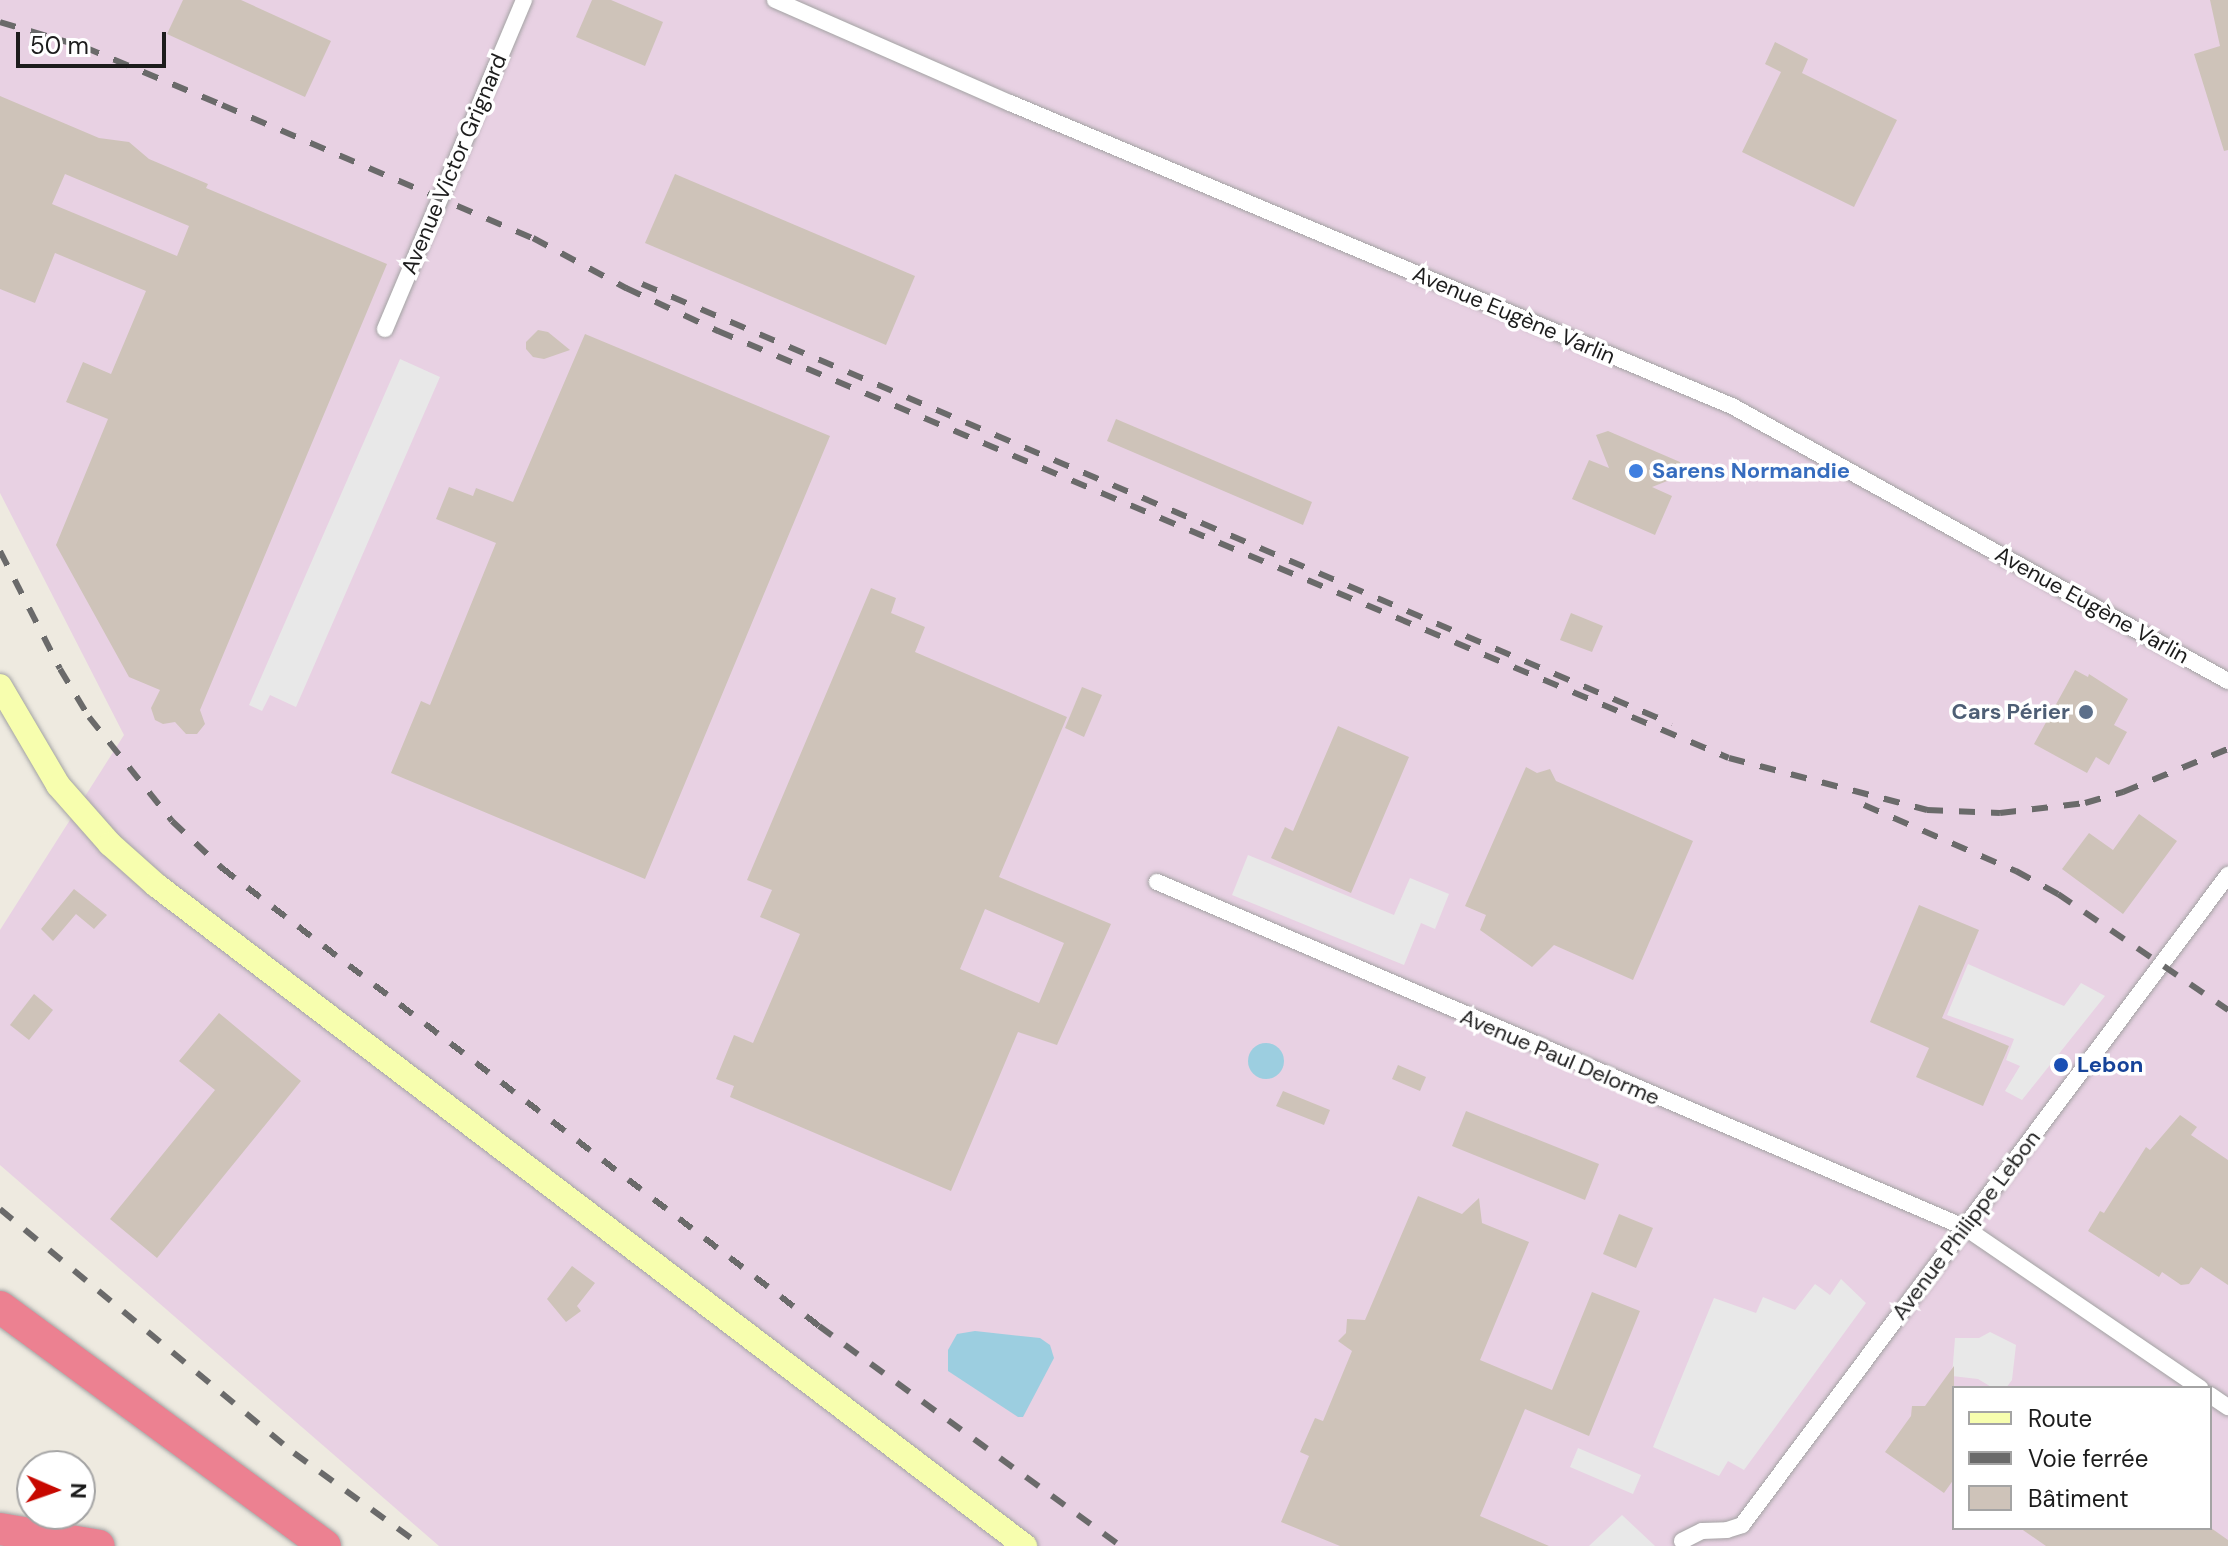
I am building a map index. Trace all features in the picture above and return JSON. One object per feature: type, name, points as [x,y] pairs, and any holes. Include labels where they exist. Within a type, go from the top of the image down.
[{"type":"highway","points":[[0,1307],[325,1546]]},
{"type":"highway","points":[[0,1529],[99,1546]]},
{"type":"street","name":"Avenue Victor Grignard","points":[[385,329],[524,0]]},
{"type":"street","name":"Avenue Eugène Varlin","points":[[775,0],[1025,110],[1732,406],[2228,681]]},
{"type":"street","points":[[0,686],[58,785],[110,844],[156,885],[1025,1546]]},
{"type":"street","name":"Avenue Philippe Lebon","points":[[1682,1541],[1702,1531],[1727,1530],[1742,1525],[2228,875]]},
{"type":"street","name":"Avenue Paul Delorme","points":[[1157,882],[1964,1227],[2197,1386]]},
{"type":"shaded area","points":[[0,0],[2228,0],[2228,1546],[439,1546],[0,1165],[0,930],[124,735],[0,493]]},
{"type":"shaded area","points":[[400,359],[440,377],[296,707],[270,695],[262,711],[249,705]]},
{"type":"shaded area","points":[[1248,855],[1394,915],[1410,878],[1449,894],[1435,929],[1421,923],[1404,965],[1232,895]]},
{"type":"shaded area","points":[[1968,964],[2064,1006],[2081,983],[2105,996],[2022,1100],[2005,1091],[2020,1066],[2006,1060],[2014,1039],[1947,1015]]},
{"type":"shaded area","points":[[1841,1279],[1866,1303],[1744,1470],[1728,1461],[1719,1476],[1653,1447],[1714,1298],[1756,1313],[1763,1297],[1795,1310],[1815,1284],[1830,1295]]},
{"type":"shaded area","points":[[1990,1332],[2016,1345],[2012,1380],[2008,1386],[1990,1386],[1978,1379],[1952,1376],[1955,1338],[1979,1338]]},
{"type":"shaded area","points":[[1578,1448],[1641,1475],[1633,1494],[1570,1467]]},
{"type":"shaded area","points":[[1622,1515],[1655,1546],[1589,1546]]},
{"type":"water","points":[[1266,1043],[1279,1048],[1284,1061],[1279,1074],[1266,1079],[1253,1074],[1248,1061],[1253,1048]]},
{"type":"water","points":[[975,1331],[1040,1338],[1050,1345],[1054,1358],[1023,1417],[1018,1417],[948,1371],[948,1350],[957,1334]]},
{"type":"building","points":[[183,0],[241,0],[331,41],[305,97],[167,34]]},
{"type":"building","points":[[592,0],[611,0],[663,22],[645,66],[576,37]]},
{"type":"building","points":[[2210,0],[2228,0],[2228,150],[2224,151],[2194,54],[2220,46]]},
{"type":"building","points":[[1775,42],[1808,59],[1802,73],[1897,120],[1854,207],[1742,152],[1781,72],[1765,64]]},
{"type":"building","points":[[0,96],[99,138],[129,142],[149,159],[208,184],[206,188],[387,264],[200,710],[205,724],[197,734],[186,734],[175,722],[163,724],[155,720],[151,708],[160,690],[129,677],[56,545],[108,419],[66,402],[83,362],[111,374],[146,291],[55,253],[35,303],[0,289]],"holes":[[[65,174],[189,226],[177,256],[52,204]]]},
{"type":"building","points":[[675,174],[915,276],[886,345],[645,243]]},
{"type":"building","points":[[538,330],[548,332],[570,350],[544,359],[533,357],[526,349],[526,342]]},
{"type":"building","points":[[585,334],[830,436],[645,879],[391,773],[421,701],[430,705],[496,543],[436,519],[449,487],[473,496],[476,488],[513,502]]},
{"type":"building","points":[[1116,419],[1312,502],[1303,525],[1107,441]]},
{"type":"building","points":[[1608,431],[1680,462],[1685,474],[1652,487],[1672,496],[1655,535],[1572,499],[1589,460],[1609,468],[1596,435]]},
{"type":"building","points":[[871,588],[896,598],[891,613],[925,627],[915,652],[1067,717],[999,877],[1111,924],[1057,1045],[1018,1032],[951,1191],[730,1097],[734,1086],[716,1079],[734,1035],[753,1043],[800,934],[760,917],[772,890],[747,880]],"holes":[[[985,909],[1064,943],[1039,1003],[960,969]]]},
{"type":"building","points":[[1571,613],[1603,626],[1592,652],[1560,640]]},
{"type":"building","name":"Cars Périer","points":[[2075,670],[2088,677],[2089,674],[2128,699],[2114,725],[2127,732],[2109,765],[2096,757],[2087,773],[2034,744]]},
{"type":"building","points":[[1082,687],[1102,695],[1084,737],[1065,728]]},
{"type":"building","points":[[1338,726],[1409,757],[1351,893],[1271,858],[1285,827],[1293,831]]},
{"type":"building","points":[[1526,767],[1537,773],[1550,769],[1556,781],[1693,841],[1633,980],[1554,945],[1532,967],[1480,930],[1486,915],[1465,906]]},
{"type":"building","points":[[2139,814],[2177,841],[2123,914],[2062,869],[2089,833],[2113,850]]},
{"type":"building","points":[[74,889],[107,915],[94,929],[76,914],[53,941],[41,929]]},
{"type":"building","points":[[1919,905],[1979,930],[1942,1018],[2009,1046],[1983,1106],[1916,1077],[1929,1048],[1870,1022]]},
{"type":"building","points":[[34,994],[53,1010],[29,1040],[10,1025]]},
{"type":"building","points":[[219,1013],[301,1081],[157,1258],[110,1219],[215,1090],[179,1061]]},
{"type":"building","points":[[1398,1065],[1426,1077],[1420,1091],[1392,1079]]},
{"type":"building","points":[[1283,1091],[1330,1110],[1324,1125],[1276,1106]]},
{"type":"building","points":[[1466,1111],[1599,1164],[1585,1200],[1452,1146]]},
{"type":"building","points":[[2180,1115],[2197,1127],[2191,1135],[2228,1160],[2228,1285],[2201,1267],[2189,1284],[2181,1285],[2162,1272],[2159,1277],[2088,1231],[2100,1211],[2104,1213],[2146,1147],[2150,1150]]},
{"type":"building","points":[[1418,1196],[1462,1214],[1479,1198],[1482,1223],[1529,1242],[1480,1360],[1552,1390],[1592,1292],[1640,1311],[1589,1436],[1525,1409],[1480,1516],[1549,1546],[1340,1546],[1281,1522],[1309,1456],[1300,1452],[1315,1418],[1323,1421],[1352,1351],[1338,1341],[1346,1333],[1347,1319],[1365,1320]]},
{"type":"building","points":[[1619,1214],[1653,1228],[1636,1268],[1603,1254]]},
{"type":"building","points":[[572,1266],[595,1283],[577,1306],[581,1311],[566,1322],[547,1299]]},
{"type":"building","points":[[1954,1366],[1952,1482],[1944,1493],[1885,1452],[1911,1416],[1912,1406],[1925,1406]]},
{"type":"building","points":[[2212,1529],[2228,1540],[2228,1546],[2046,1546],[2023,1530]]},
{"type":"railway","points":[[0,22],[84,47],[222,105],[533,238],[626,288],[718,331],[1729,758],[1927,810],[2000,813],[2085,803],[2123,792],[2228,749]]},
{"type":"railway","points":[[642,284],[1672,724]]},
{"type":"railway","points":[[0,551],[60,669],[89,717],[172,821],[222,868],[819,1326],[1121,1546]]},
{"type":"railway","points":[[1864,805],[2016,871],[2058,894],[2228,1010]]},
{"type":"railway","points":[[0,1209],[294,1453],[422,1546]]},
{"type":"place","name":"Sarens Normandie","points":[[1636,471]]},
{"type":"place","name":"Cars Périer","points":[[2086,712]]},
{"type":"place","name":"Lebon","points":[[2061,1065]]}]
